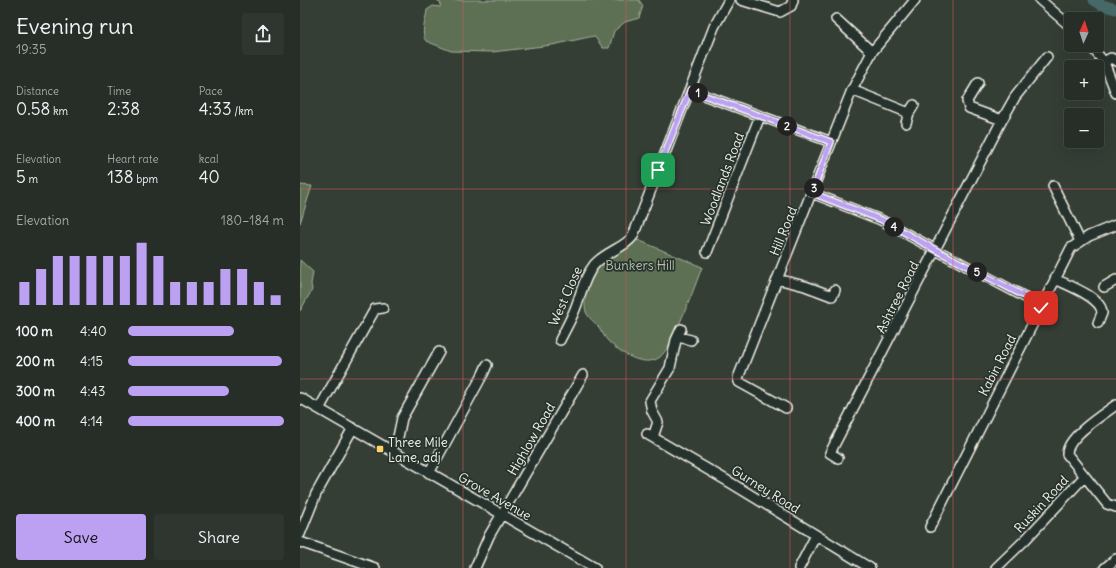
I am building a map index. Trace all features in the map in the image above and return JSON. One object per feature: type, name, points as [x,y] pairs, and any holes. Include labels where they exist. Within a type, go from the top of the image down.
[{"type":"street","points":[[729,0],[714,28],[690,90],[831,142]]},
{"type":"street","points":[[742,0],[769,14],[786,10],[791,6],[792,0]]},
{"type":"street","name":"Hill Road","points":[[781,409],[739,382],[736,371],[778,280],[852,90],[872,52],[915,0]]},
{"type":"street","points":[[1040,0],[1064,21]]},
{"type":"street","points":[[836,19],[872,52]]},
{"type":"street","points":[[1096,52],[1102,60]]},
{"type":"street","points":[[1116,60],[1111,58],[1104,62],[1116,93]]},
{"type":"street","name":"Ashtree Road","points":[[838,458],[830,453],[1002,120],[1015,97],[1041,59]]},
{"type":"street","points":[[978,83],[968,101],[969,108],[1002,120]]},
{"type":"street","name":"West Close","points":[[560,340],[577,304],[586,277],[594,265],[605,255],[630,241],[633,236],[690,90]]},
{"type":"street","points":[[852,90],[911,109],[906,123]]},
{"type":"street","name":"Woodlands Road","points":[[708,252],[760,116]]},
{"type":"street","points":[[1053,186],[1080,241]]},
{"type":"street","points":[[812,193],[882,220],[1042,306]]},
{"type":"street","name":"Kabin Road","points":[[930,520],[1072,248],[1080,241],[1116,225]]},
{"type":"street","points":[[1055,279],[1086,294],[1104,308],[1111,308]]},
{"type":"street","points":[[778,280],[805,286],[832,296],[835,290]]},
{"type":"street","points":[[1104,286],[1116,280]]},
{"type":"street","points":[[1098,323],[1102,313],[1099,304]]},
{"type":"street","points":[[319,409],[376,309],[383,308]]},
{"type":"street","name":"Gurney Road","points":[[691,340],[680,333],[670,368],[650,401],[652,411],[658,422],[650,436],[688,457],[870,568]]},
{"type":"street","points":[[391,450],[398,437],[402,418],[438,352]]},
{"type":"street","points":[[429,472],[487,376],[487,365]]},
{"type":"street","name":"Highlow Road","points":[[475,568],[489,536],[582,375]]},
{"type":"street","name":"Grove Avenue","points":[[300,398],[595,568]]},
{"type":"street","name":"Ruskin Road","points":[[996,568],[1026,539],[1084,477],[1069,459],[1067,450],[1069,444],[1096,420],[1116,405]]},
{"type":"street","points":[[300,534],[316,494],[353,428]]},
{"type":"street","points":[[1084,477],[1107,504],[1116,508]]},
{"type":"street","points":[[799,568],[816,535]]},
{"type":"street","points":[[300,542],[375,568]]},
{"type":"street","points":[[1105,568],[1116,559]]},
{"type":"green space","points":[[437,0],[639,0],[643,6],[639,18],[625,22],[614,31],[609,48],[603,48],[594,36],[552,45],[492,52],[451,51],[426,41],[424,38],[423,30],[427,10],[433,6],[440,7],[441,4]]},
{"type":"green space","points":[[300,185],[312,186],[300,223]]},
{"type":"green space","name":"Bunkers Hill","points":[[638,240],[702,267],[671,342],[660,357],[647,361],[632,358],[613,345],[588,316],[585,306],[587,288],[602,262]]},
{"type":"green space","points":[[300,260],[313,272],[311,284],[312,290],[300,311]]},
{"type":"waterway","points":[[1094,0],[1102,5],[1116,9]]},
{"type":"place","name":"Three Mile Lane, adj","points":[[380,449]]},
{"type":"route","points":[[658,170],[690,90],[831,142],[812,193],[882,220],[1028,298],[1042,306],[1041,308]]}]
